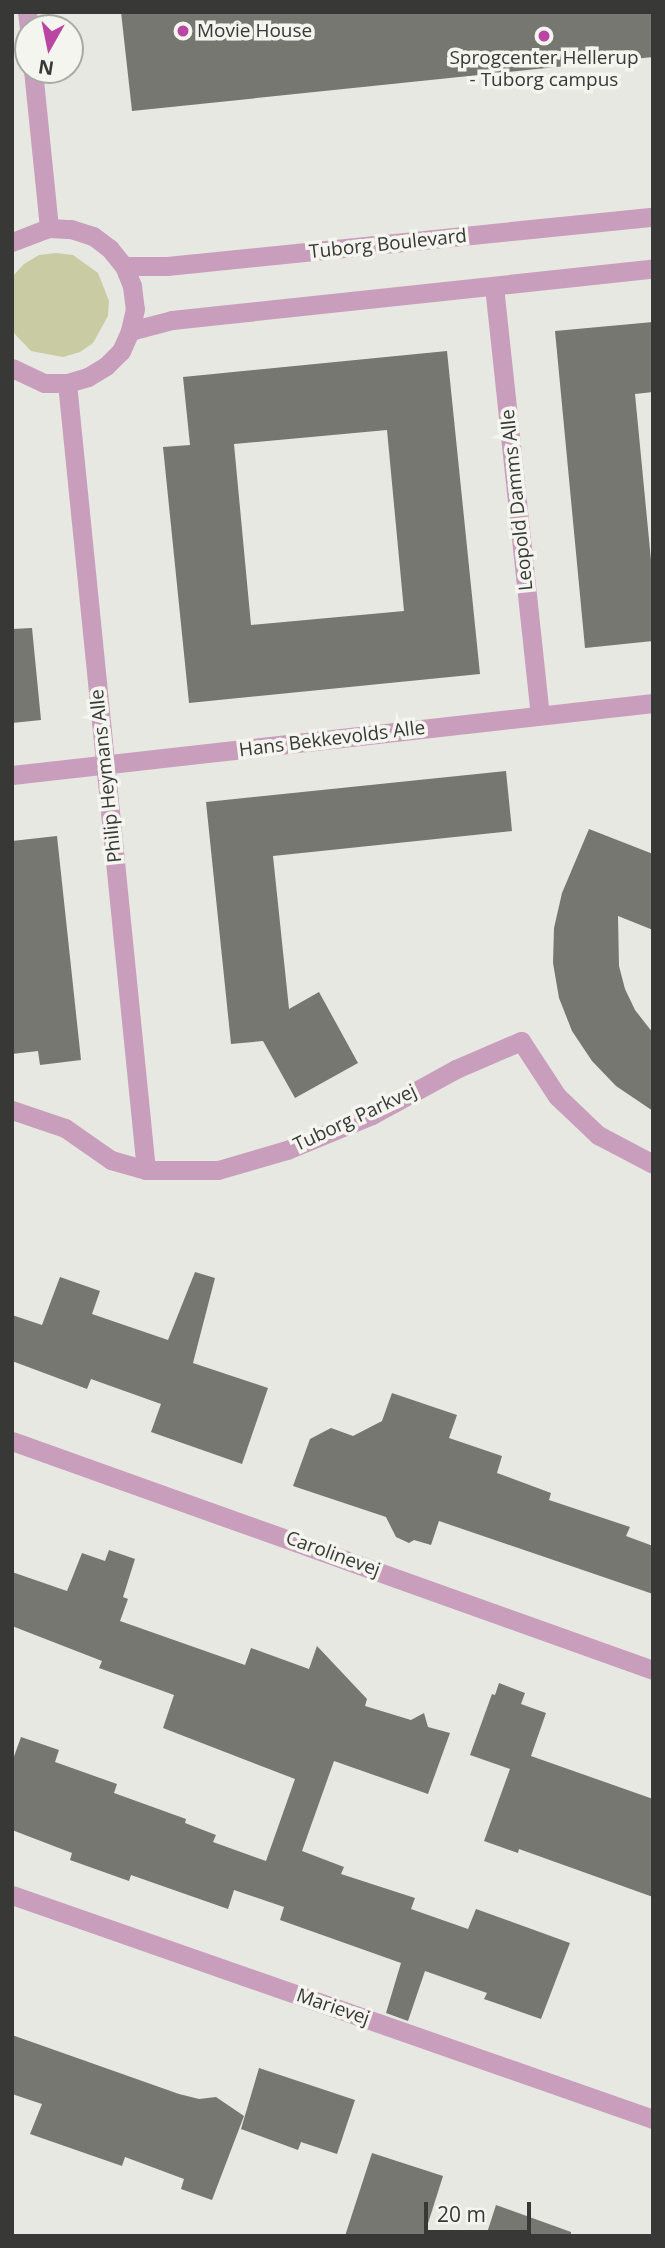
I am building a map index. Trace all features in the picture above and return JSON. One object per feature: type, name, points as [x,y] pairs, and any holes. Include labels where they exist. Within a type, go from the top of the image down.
[{"type":"street","points":[[34,84],[49,228]]},
{"type":"street","name":"Tuborg Boulevard","points":[[124,266],[167,266],[653,217]]},
{"type":"street","points":[[12,242],[49,228],[71,229],[93,236],[110,249],[124,266],[132,286],[135,309],[130,331],[121,351],[106,366],[88,377],[67,383],[44,383],[23,376],[12,368]]},
{"type":"street","points":[[130,331],[173,320],[653,269]]},
{"type":"street","name":"Leopold Damms Alle","points":[[494,286],[540,715]]},
{"type":"street","name":"Philip Heymans Alle","points":[[67,383],[146,1170]]},
{"type":"street","name":"Hans Bekkevolds Alle","points":[[12,775],[653,703]]},
{"type":"street","name":"Tuborg Parkvej","points":[[12,1110],[65,1128],[111,1160],[146,1170],[218,1170],[286,1150],[372,1115],[456,1069],[521,1041],[558,1096],[598,1135],[653,1164]]},
{"type":"street","name":"Carolinevej","points":[[12,1441],[653,1670]]},
{"type":"street","name":"Marievej","points":[[12,1895],[653,2119]]},
{"type":"green space","points":[[39,255],[73,255],[98,273],[109,301],[108,316],[93,343],[80,352],[63,357],[31,351],[12,331],[13,276],[24,264]]},
{"type":"building","points":[[121,12],[653,12],[653,57],[132,111]]},
{"type":"building","points":[[653,322],[653,392],[635,394],[653,581],[653,641],[585,648],[555,331]]},
{"type":"building","points":[[447,351],[480,674],[189,703],[163,447],[190,445],[183,377]],"holes":[[[387,430],[404,611],[251,625],[234,444]]]},
{"type":"building","points":[[32,628],[41,720],[12,723],[12,629]]},
{"type":"building","points":[[506,771],[512,831],[273,856],[289,1009],[319,992],[358,1063],[295,1098],[263,1041],[231,1044],[206,802]]},
{"type":"building","points":[[589,829],[653,854],[653,930],[618,916],[619,966],[625,989],[635,1010],[653,1033],[653,1111],[616,1086],[592,1061],[572,1031],[559,998],[553,963],[554,928],[562,893]]},
{"type":"building","points":[[57,836],[81,1060],[40,1065],[38,1051],[12,1054],[12,841]]},
{"type":"building","points":[[195,1272],[215,1278],[193,1363],[268,1388],[242,1464],[151,1432],[161,1404],[91,1379],[87,1389],[12,1361],[12,1315],[42,1325],[60,1277],[100,1291],[92,1314],[168,1340]]},
{"type":"building","points":[[392,1393],[457,1415],[449,1438],[502,1456],[497,1473],[551,1493],[549,1500],[630,1527],[626,1536],[653,1546],[653,1594],[439,1521],[431,1545],[414,1540],[409,1543],[396,1537],[386,1517],[293,1486],[310,1439],[331,1428],[353,1436],[382,1421]]},
{"type":"building","points":[[109,1550],[135,1559],[123,1597],[128,1599],[120,1621],[245,1665],[251,1648],[309,1669],[317,1646],[367,1699],[365,1706],[411,1720],[424,1713],[428,1727],[450,1733],[428,1794],[334,1761],[302,1851],[344,1867],[341,1874],[415,1898],[411,1909],[468,1929],[476,1909],[570,1943],[541,2019],[484,1999],[487,1993],[425,1971],[408,2021],[386,2013],[401,1963],[280,1920],[284,1907],[234,1890],[228,1909],[131,1875],[129,1881],[70,1860],[72,1853],[12,1830],[12,1762],[21,1737],[59,1750],[55,1762],[117,1784],[114,1793],[186,1819],[185,1823],[216,1835],[213,1842],[266,1861],[295,1779],[163,1728],[174,1695],[99,1668],[102,1661],[12,1626],[12,1572],[67,1591],[82,1553],[105,1561]]},
{"type":"building","points":[[499,1683],[525,1693],[521,1704],[546,1713],[531,1756],[653,1799],[653,1897],[519,1849],[518,1853],[484,1841],[510,1769],[470,1755],[492,1694],[495,1695]]},
{"type":"building","points":[[12,2035],[179,2094],[199,2099],[216,2097],[244,2116],[212,2200],[181,2189],[184,2179],[125,2157],[122,2166],[30,2134],[42,2104],[12,2094]]},
{"type":"building","points":[[259,2068],[355,2100],[337,2154],[301,2142],[298,2150],[241,2129]]},
{"type":"building","points":[[372,2153],[443,2176],[424,2236],[345,2236]]},
{"type":"building","points":[[496,2205],[571,2232],[571,2236],[486,2236]]},
{"type":"place","name":"Movie House","points":[[183,31]]},
{"type":"place","name":"Sprogcenter Hellerup - Tuborg campus","points":[[544,36]]}]
